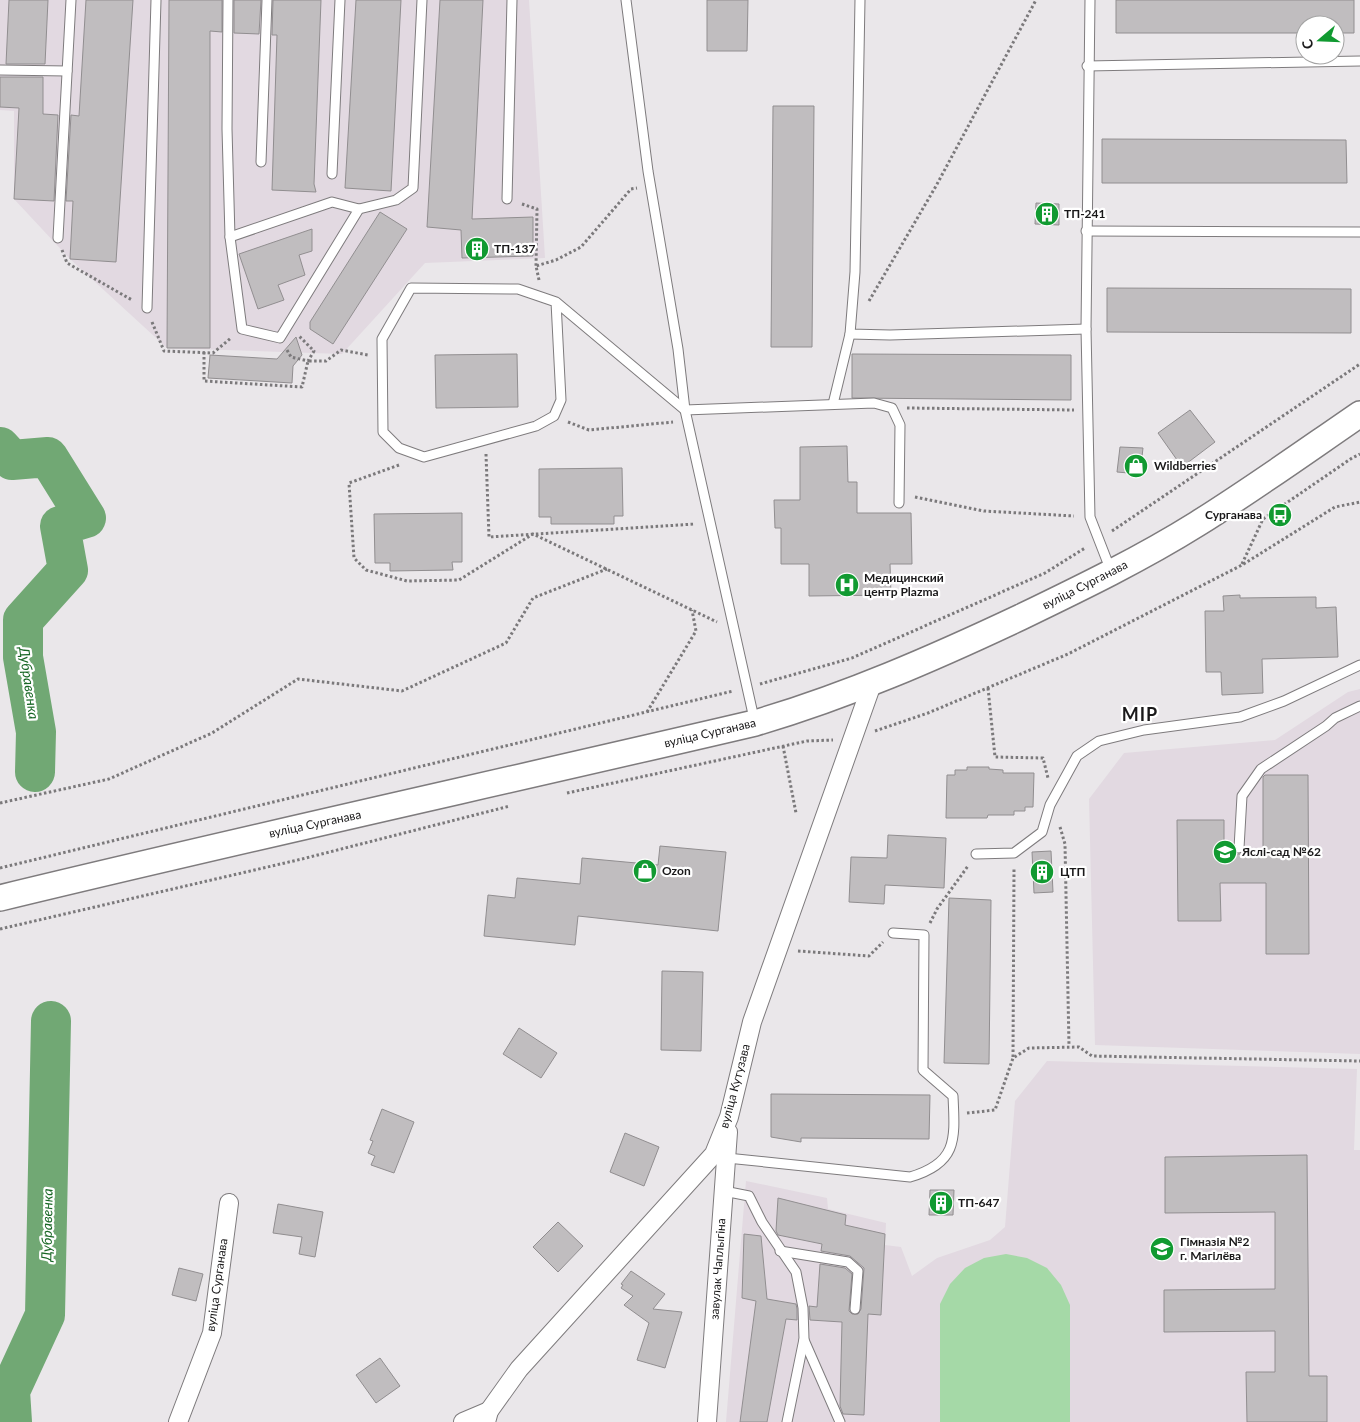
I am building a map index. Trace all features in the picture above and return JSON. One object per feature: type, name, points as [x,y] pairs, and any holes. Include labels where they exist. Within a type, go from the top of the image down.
[{"type":"main road","name":"вуліца Сурганава","points":[[0,898],[215,846],[372,812],[755,723],[799,710],[872,684],[977,638],[1112,573],[1197,524],[1360,414]]},
{"type":"street","name":"вуліца Кутузава","points":[[488,1416],[519,1369],[714,1154],[729,1116],[752,1022],[872,684]]},
{"type":"street","name":"завулак Чаплыгіна","points":[[707,1422],[729,1116]]},
{"type":"street","name":"вуліца Сурганава","points":[[178,1422],[212,1333],[229,1203]]},
{"type":"street","points":[[463,1422],[488,1416]]},
{"type":"lane","points":[[58,238],[71,0]]},
{"type":"lane","points":[[147,308],[156,0]]},
{"type":"lane","points":[[228,0],[227,129],[230,238],[242,329],[280,338],[359,209]]},
{"type":"lane","points":[[262,162],[267,0]]},
{"type":"lane","points":[[332,174],[340,0]]},
{"type":"lane","points":[[230,238],[332,202],[359,209],[396,200],[413,188],[422,0]]},
{"type":"lane","points":[[507,199],[512,0]]},
{"type":"lane","points":[[626,0],[651,186],[678,349],[685,410],[755,723]]},
{"type":"lane","points":[[833,404],[850,334],[855,272],[860,0]]},
{"type":"lane","points":[[1090,0],[1087,66],[1086,231],[1090,517],[1112,573]]},
{"type":"lane","points":[[1087,66],[1360,61]]},
{"type":"lane","points":[[0,70],[67,71]]},
{"type":"lane","points":[[1086,231],[1360,232]]},
{"type":"lane","points":[[556,302],[561,400],[554,416],[536,426],[424,457],[398,448],[383,432],[382,339],[411,288],[518,289],[556,302],[685,410],[874,402],[892,408],[900,425],[899,499]]},
{"type":"lane","points":[[850,334],[890,335],[1086,329]]},
{"type":"lane","points":[[976,854],[1014,854],[1042,832],[1053,800],[1077,756],[1099,741],[1144,730],[1240,717],[1284,701],[1360,665]]},
{"type":"lane","points":[[1239,848],[1242,796],[1261,769],[1335,718],[1360,706]]},
{"type":"lane","points":[[727,1158],[910,1176],[931,1171],[942,1161],[953,1145],[953,1096],[922,1070],[924,935],[892,933]]},
{"type":"lane","points":[[724,1191],[750,1196],[756,1212],[780,1251],[796,1272],[803,1308],[804,1340],[787,1422]]},
{"type":"lane","points":[[780,1251],[848,1262],[858,1271],[855,1309]]},
{"type":"lane","points":[[804,1340],[840,1422]]},
{"type":"path","points":[[850,334],[936,186],[1036,0]]},
{"type":"path","points":[[536,266],[556,260],[581,247],[631,189],[651,186]]},
{"type":"path","points":[[507,199],[536,209],[536,266],[544,298]]},
{"type":"path","points":[[204,352],[204,381],[302,387],[308,361],[314,351],[289,326]]},
{"type":"path","points":[[280,338],[291,357],[308,361],[326,362],[341,350],[382,358]]},
{"type":"path","points":[[0,868],[746,688],[852,658],[1045,573],[1360,364]]},
{"type":"path","points":[[892,408],[1088,410]]},
{"type":"path","points":[[554,416],[590,430],[688,420]]},
{"type":"path","points":[[486,440],[489,537],[710,523]]},
{"type":"path","points":[[1242,565],[1263,519],[1360,454]]},
{"type":"path","points":[[424,457],[349,483],[354,558],[366,570],[407,581],[459,580],[532,534]]},
{"type":"path","points":[[899,499],[984,511],[1090,517]]},
{"type":"path","points":[[566,793],[808,741],[851,739],[928,713],[1068,654],[1242,565],[1335,507],[1360,502]]},
{"type":"path","points":[[532,534],[734,629]]},
{"type":"path","points":[[0,803],[108,779],[212,733],[298,679],[402,691],[506,643],[533,598],[607,570]]},
{"type":"path","points":[[647,712],[696,631],[692,610]]},
{"type":"path","points":[[988,688],[995,757],[1042,758],[1065,844],[1069,1046]]},
{"type":"path","points":[[783,746],[796,813]]},
{"type":"path","points":[[0,929],[302,859],[518,804]]},
{"type":"path","points":[[937,909],[976,854]]},
{"type":"path","points":[[954,1115],[996,1110],[1013,1058],[1014,854]]},
{"type":"path","points":[[777,950],[869,956],[892,933]]},
{"type":"path","points":[[1013,1058],[1028,1048],[1069,1046],[1079,1047],[1092,1056],[1360,1061]]},
{"type":"shaded area","points":[[0,0],[529,0],[545,258],[425,263],[342,354],[167,348],[70,259],[14,199],[14,111],[0,110]]},
{"type":"shaded area","name":"Яслі-сад №62","points":[[1360,689],[1360,1054],[1095,1045],[1089,799],[1124,753],[1275,740],[1348,692]]},
{"type":"shaded area","name":"Гімназія №2 г. Магілёва","points":[[1047,1061],[1357,1069],[1354,1150],[1360,1150],[1360,1422],[726,1422],[746,1181],[827,1198],[828,1209],[886,1223],[885,1245],[901,1247],[912,1276],[937,1258],[990,1240],[1005,1227],[1015,1101]]},
{"type":"green space","points":[[1006,1254],[1027,1258],[1047,1268],[1061,1285],[1070,1305],[1070,1422],[940,1422],[940,1304],[950,1284],[965,1268],[984,1258]]},
{"type":"building","points":[[9,0],[48,0],[45,64],[6,64]]},
{"type":"building","points":[[86,0],[133,0],[116,262],[70,259],[73,201],[66,201],[71,115],[79,116]]},
{"type":"building","points":[[169,0],[222,0],[222,32],[210,31],[210,348],[167,348]]},
{"type":"building","points":[[234,0],[261,0],[259,34],[234,33]]},
{"type":"building","points":[[273,0],[321,0],[314,184],[316,192],[272,190],[277,35],[272,35]]},
{"type":"building","points":[[356,0],[401,0],[391,191],[345,188]]},
{"type":"building","points":[[440,0],[483,0],[472,219],[533,217],[533,256],[462,258],[461,230],[427,227]]},
{"type":"building","points":[[707,0],[748,0],[747,51],[707,51]]},
{"type":"building","points":[[1116,0],[1354,0],[1354,33],[1345,33],[1345,15],[1295,15],[1295,33],[1116,33]]},
{"type":"building","points":[[0,77],[43,77],[43,114],[58,115],[54,201],[14,199],[19,108],[0,107]]},
{"type":"building","points":[[773,106],[814,106],[812,347],[771,347]]},
{"type":"building","points":[[1102,139],[1346,140],[1347,183],[1102,183]]},
{"type":"building","name":"ТП-241","points":[[1036,203],[1059,204],[1059,225],[1035,224]]},
{"type":"building","points":[[380,212],[407,229],[333,344],[310,329],[310,322]]},
{"type":"building","points":[[312,229],[312,251],[299,255],[305,275],[278,285],[284,300],[258,309],[239,254]]},
{"type":"building","points":[[1107,288],[1351,289],[1351,333],[1107,332]]},
{"type":"building","points":[[296,337],[302,355],[293,366],[292,383],[208,378],[210,355],[277,359]]},
{"type":"building","points":[[517,354],[518,407],[436,408],[435,355]]},
{"type":"building","points":[[852,354],[1071,355],[1071,400],[852,398]]},
{"type":"building","points":[[1190,410],[1215,442],[1182,467],[1158,433]]},
{"type":"building","points":[[847,446],[848,482],[857,482],[857,513],[911,513],[912,564],[890,564],[891,595],[809,596],[809,564],[781,564],[781,528],[775,528],[774,500],[800,500],[800,447]]},
{"type":"building","points":[[1120,447],[1143,448],[1140,474],[1117,472]]},
{"type":"building","points":[[622,468],[623,516],[614,516],[614,524],[551,524],[551,517],[539,517],[539,469]]},
{"type":"building","points":[[462,513],[462,562],[452,562],[453,570],[390,571],[390,563],[375,563],[374,514]]},
{"type":"building","points":[[1240,595],[1240,598],[1316,597],[1316,608],[1336,607],[1338,657],[1262,659],[1263,693],[1222,695],[1221,672],[1206,672],[1205,611],[1224,611],[1223,596]]},
{"type":"building","points":[[967,767],[989,767],[989,769],[1003,770],[1003,773],[1034,773],[1033,807],[1025,807],[1025,811],[1014,811],[1014,815],[988,815],[987,818],[946,818],[947,775],[955,775],[955,770],[967,770]]},
{"type":"building","points":[[1265,775],[1308,775],[1309,954],[1266,954],[1266,883],[1220,883],[1221,921],[1178,921],[1177,820],[1224,820],[1224,854],[1263,854],[1263,777]]},
{"type":"building","points":[[888,835],[946,838],[944,888],[885,885],[884,904],[849,902],[851,857],[887,858]]},
{"type":"building","points":[[660,846],[726,852],[718,931],[578,916],[575,945],[484,936],[488,895],[515,898],[517,878],[580,884],[582,858],[658,865]]},
{"type":"building","name":"ЦТП","points":[[1051,851],[1053,892],[1034,893],[1032,852]]},
{"type":"building","points":[[949,898],[991,900],[989,1064],[944,1063]]},
{"type":"building","points":[[662,971],[703,972],[701,1051],[661,1050]]},
{"type":"building","points":[[519,1028],[557,1053],[541,1078],[503,1054]]},
{"type":"building","points":[[771,1094],[930,1095],[929,1139],[801,1138],[801,1142],[771,1137]]},
{"type":"building","points":[[382,1109],[414,1122],[394,1173],[371,1165],[375,1156],[368,1153],[373,1141],[370,1140]]},
{"type":"building","points":[[625,1133],[659,1147],[644,1186],[610,1172]]},
{"type":"building","points":[[1307,1155],[1309,1376],[1327,1376],[1327,1422],[1247,1422],[1246,1372],[1275,1372],[1275,1331],[1164,1332],[1164,1290],[1275,1289],[1275,1212],[1165,1213],[1165,1157]]},
{"type":"building","name":"ТП-647","points":[[930,1190],[954,1190],[953,1215],[929,1215]]},
{"type":"building","points":[[778,1198],[846,1215],[845,1225],[885,1234],[881,1315],[868,1314],[864,1415],[843,1414],[840,1406],[842,1322],[810,1320],[809,1306],[817,1307],[820,1264],[845,1268],[852,1274],[849,1311],[852,1314],[858,1314],[861,1309],[864,1268],[850,1256],[821,1251],[822,1244],[778,1235],[776,1231]]},
{"type":"building","points":[[278,1204],[323,1212],[315,1257],[299,1254],[302,1237],[273,1233]]},
{"type":"building","points":[[558,1222],[583,1246],[558,1272],[533,1247]]},
{"type":"building","points":[[744,1234],[761,1236],[767,1299],[796,1304],[797,1309],[797,1320],[786,1319],[767,1422],[740,1422],[756,1301],[742,1298]]},
{"type":"building","points":[[179,1268],[203,1274],[196,1301],[172,1295]]},
{"type":"building","points":[[631,1271],[665,1294],[653,1309],[682,1312],[665,1368],[637,1360],[649,1323],[624,1305],[633,1296],[621,1288],[623,1285],[621,1284]]},
{"type":"building","points":[[380,1358],[400,1386],[376,1403],[356,1375]]},
{"type":"waterway","name":"Дубравенка","points":[[0,447],[12,460],[48,457],[86,518],[60,526],[68,570],[23,620],[23,657],[36,732],[35,772]]},
{"type":"waterway","name":"Дубравенка","points":[[12,1422],[10,1391],[45,1315],[51,1021]]},
{"type":"place","name":"ТП-241","points":[[1047,214]]},
{"type":"place","name":"ТП-137","points":[[477,249]]},
{"type":"place","name":"Wildberries","points":[[1136,466]]},
{"type":"place","name":"Сурганава","points":[[1280,515]]},
{"type":"place","name":"Медицинский центр Plazma","points":[[847,585]]},
{"type":"place","name":"Яслі-сад №62","points":[[1225,852]]},
{"type":"place","name":"Ozon","points":[[645,871]]},
{"type":"place","name":"ЦТП","points":[[1042,872]]},
{"type":"place","name":"ТП-647","points":[[941,1203]]},
{"type":"place","name":"Гімназія №2 г. Магілёва","points":[[1162,1249]]},
{"type":"district","name":"МІР","points":[[1140,715]]}]
